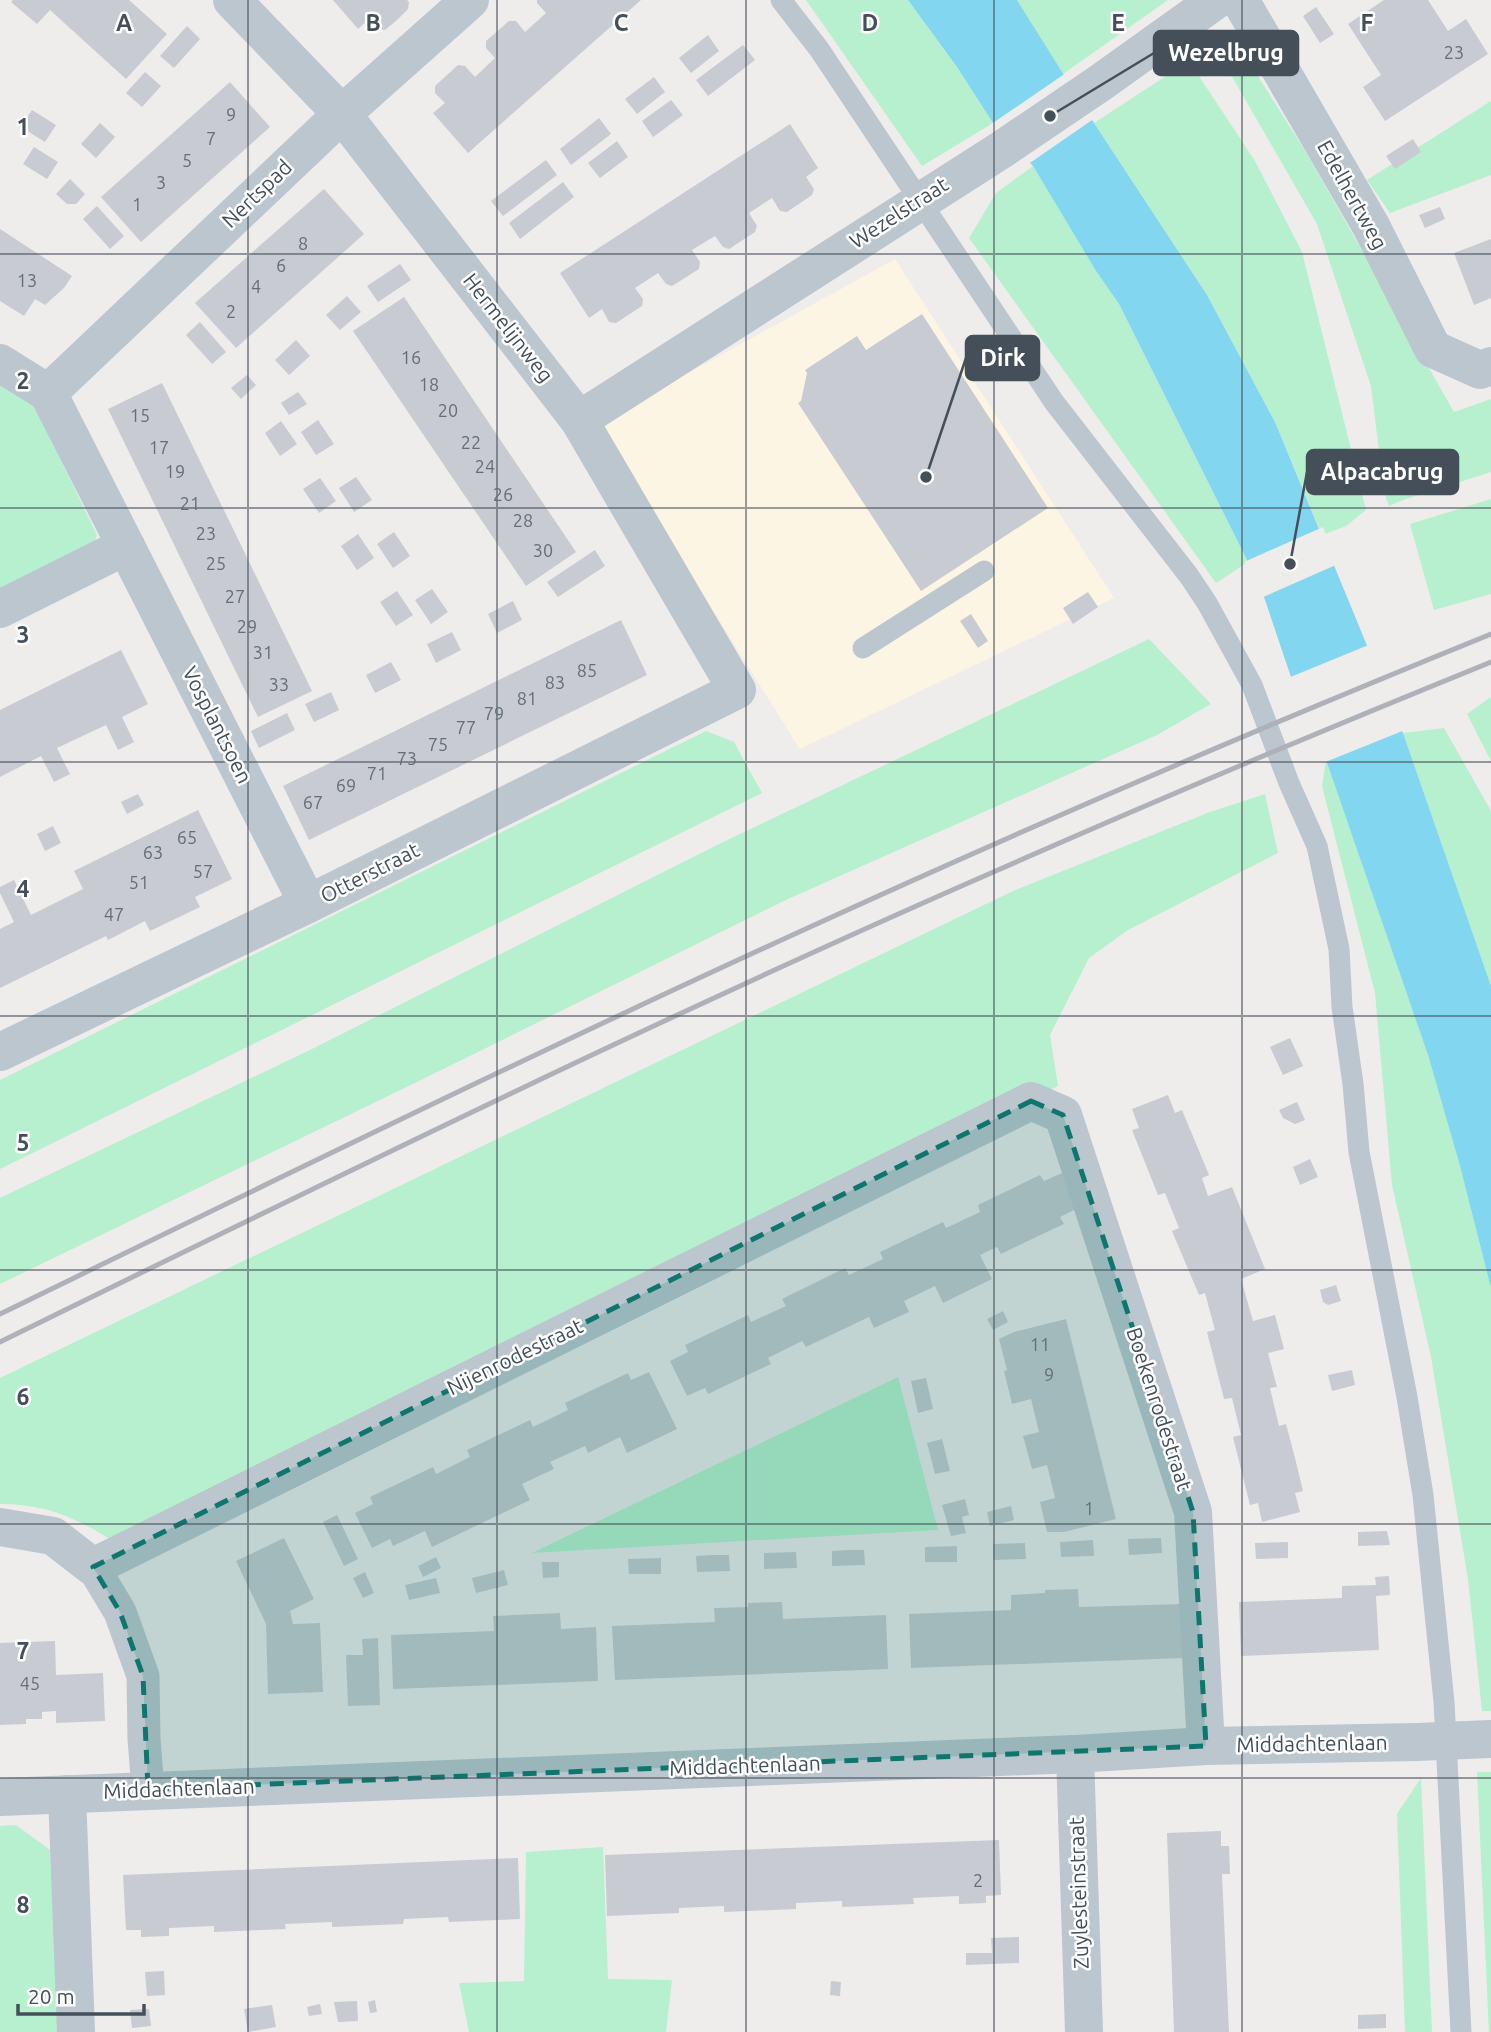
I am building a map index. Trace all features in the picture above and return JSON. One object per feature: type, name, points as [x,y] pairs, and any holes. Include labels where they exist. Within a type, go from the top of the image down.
[{"type":"street","name":"Hermelijnweg","points":[[232,0],[342,114],[579,420],[737,690]]},
{"type":"street","name":"Nertspad","points":[[48,393],[342,114],[470,0]]},
{"type":"street","name":"Wezelstraat","points":[[579,420],[1000,150],[1216,0]]},
{"type":"street","name":"Edelhertweg","points":[[1240,0],[1371,226],[1433,349],[1485,368]]},
{"type":"street","points":[[0,363],[48,393]]},
{"type":"street","name":"Vosplantsoen","points":[[48,393],[309,904]]},
{"type":"street","points":[[0,609],[126,546]]},
{"type":"street","name":"Otterstraat","points":[[0,1052],[309,904],[737,690]]},
{"type":"street","name":"Nijenrodestraat","points":[[93,1567],[1031,1101]]},
{"type":"street","name":"Boekenrodestraat","points":[[1031,1101],[1063,1115],[1193,1512],[1206,1746]]},
{"type":"street","points":[[0,1527],[53,1536],[93,1567],[120,1612],[143,1676],[148,1789]]},
{"type":"street","name":"Middachtenlaan","points":[[0,1797],[1075,1754],[1206,1746],[1491,1739]]},
{"type":"street","name":"Zuylesteinstraat","points":[[1075,1754],[1084,2032]]},
{"type":"street","points":[[67,1794],[76,2032]]},
{"type":"lane","points":[[781,0],[819,49],[1054,402],[1173,554],[1207,603],[1252,685],[1289,783],[1317,846],[1339,949],[1342,1007],[1359,1153],[1407,1396],[1423,1494],[1443,1689],[1461,2032]]},
{"type":"lane","points":[[863,648],[984,571]]},
{"type":"highlighted area","points":[[1031,1101],[1063,1115],[1193,1512],[1206,1746],[148,1789],[143,1676],[120,1612],[93,1567]]},
{"type":"shaded area","points":[[895,259],[1114,598],[800,749],[596,424]]},
{"type":"green space","points":[[806,0],[908,0],[957,67],[993,123],[922,166]]},
{"type":"green space","points":[[1017,0],[1168,0],[1063,74]]},
{"type":"green space","points":[[1244,54],[1307,154],[1454,412],[1491,399],[1491,472],[1389,506],[1384,492],[1371,386],[1317,224],[1223,61]]},
{"type":"green space","points":[[1189,61],[1255,161],[1302,252],[1366,510],[1346,526],[1322,535],[1275,422],[1207,295],[1094,123]]},
{"type":"green space","points":[[1491,101],[1491,175],[1390,213],[1367,180]]},
{"type":"green space","points":[[1033,166],[1119,304],[1248,562],[1216,583],[969,238],[996,193]]},
{"type":"green space","points":[[0,381],[30,397],[97,535],[93,547],[0,593]]},
{"type":"green space","points":[[1491,499],[1491,594],[1434,610],[1410,524]]},
{"type":"green space","points":[[1149,639],[1211,704],[1157,735],[788,899],[0,1284],[0,1198],[310,1050],[719,844]]},
{"type":"green space","points":[[1491,697],[1491,761],[1467,714]]},
{"type":"green space","points":[[1444,728],[1491,811],[1491,986],[1403,733]]},
{"type":"green space","points":[[706,731],[734,742],[762,793],[0,1169],[0,1080]]},
{"type":"green space","points":[[1326,760],[1428,1055],[1491,1288],[1491,1711],[1482,1711],[1468,1579],[1431,1357],[1392,1185],[1375,993],[1322,786]]},
{"type":"green space","points":[[1265,794],[1278,853],[1128,930],[1089,958],[1050,1035],[1058,1086],[113,1541],[59,1513],[31,1506],[0,1504],[0,1378],[1013,891],[1210,812]]},
{"type":"green space","points":[[898,1377],[938,1530],[532,1553]]},
{"type":"green space","points":[[1477,1772],[1491,1772],[1491,2032],[1489,2032]]},
{"type":"green space","points":[[1421,1778],[1432,2032],[1405,2032],[1397,1814]]},
{"type":"green space","points":[[16,1825],[50,1850],[59,2032],[0,2032],[0,1826]]},
{"type":"green space","points":[[603,1847],[608,1979],[672,1980],[666,2032],[469,2032],[459,1983],[524,1981],[526,1852]]},
{"type":"water","points":[[908,0],[1017,0],[1207,295],[1275,422],[1403,733],[1491,986],[1491,1288],[1428,1055],[1326,760],[1296,692],[1264,597],[1119,304],[1033,166],[993,123],[957,67]]},
{"type":"pier","points":[[1066,73],[1095,118],[1027,165],[990,125]]},
{"type":"pier","points":[[1323,527],[1338,564],[1261,598],[1244,562]]},
{"type":"pier","points":[[1371,644],[1405,730],[1323,763],[1288,678]]},
{"type":"building","points":[[129,0],[167,34],[126,79],[50,10],[37,24],[11,2]]},
{"type":"building","points":[[333,0],[409,2],[408,9],[385,30],[379,29],[370,18],[358,29]]},
{"type":"building","points":[[537,0],[641,0],[468,153],[433,113],[445,103],[435,93],[435,86],[458,65],[465,66],[475,77],[495,58],[486,48],[486,41],[509,21],[516,21],[525,32],[546,13]]},
{"type":"building","points":[[1384,0],[1428,0],[1448,31],[1466,19],[1488,54],[1385,121],[1363,87],[1381,75],[1348,24]]},
{"type":"building","points":[[1316,7],[1334,34],[1320,43],[1303,16]]},
{"type":"building","points":[[187,26],[200,39],[174,68],[160,56]]},
{"type":"building","points":[[708,35],[719,51],[691,73],[679,58]]},
{"type":"building","points":[[743,45],[755,60],[708,96],[696,80]]},
{"type":"building","points":[[145,72],[161,86],[142,107],[126,93]]},
{"type":"building","points":[[654,77],[665,92],[637,114],[625,99]]},
{"type":"building","points":[[230,82],[270,127],[141,242],[101,197]]},
{"type":"building","points":[[671,100],[683,115],[653,137],[642,121]]},
{"type":"building","points":[[32,110],[56,125],[45,142],[21,127]]},
{"type":"building","points":[[599,118],[611,134],[571,165],[560,149]]},
{"type":"building","points":[[100,123],[115,137],[96,158],[81,144]]},
{"type":"building","points":[[790,124],[818,168],[806,177],[814,189],[812,195],[787,212],[780,211],[772,198],[749,213],[757,226],[755,232],[729,249],[723,247],[715,236],[692,250],[700,262],[699,269],[672,286],[666,284],[658,273],[635,288],[643,299],[642,306],[616,323],[609,322],[602,309],[589,318],[560,273]]},
{"type":"building","points":[[1413,139],[1421,152],[1395,169],[1386,156]]},
{"type":"building","points":[[617,141],[628,157],[600,178],[588,163]]},
{"type":"building","points":[[34,147],[58,162],[47,179],[23,164]]},
{"type":"building","points":[[546,160],[557,175],[503,216],[491,201]]},
{"type":"building","points":[[70,179],[85,194],[76,204],[67,204],[56,194]]},
{"type":"building","points":[[563,182],[574,197],[520,239],[509,223]]},
{"type":"building","points":[[324,189],[364,234],[236,348],[195,303]]},
{"type":"building","points":[[97,206],[124,236],[110,249],[83,219]]},
{"type":"building","points":[[1440,207],[1445,219],[1425,228],[1419,215]]},
{"type":"building","points":[[0,229],[72,276],[64,288],[45,305],[35,299],[24,316],[0,301]]},
{"type":"building","points":[[1491,239],[1491,298],[1474,305],[1454,253]]},
{"type":"building","points":[[400,264],[411,280],[378,302],[367,286]]},
{"type":"building","points":[[347,296],[361,312],[340,330],[326,315]]},
{"type":"building","points":[[404,297],[576,552],[526,586],[353,331]]},
{"type":"building","points":[[922,314],[1048,508],[921,591],[798,403],[801,401],[807,373],[805,370],[857,336],[866,350]]},
{"type":"building","points":[[200,322],[226,352],[212,364],[186,335]]},
{"type":"building","points":[[296,340],[310,356],[289,375],[275,360]]},
{"type":"building","points":[[247,375],[256,385],[241,399],[231,388]]},
{"type":"building","points":[[162,383],[312,691],[258,717],[108,409]]},
{"type":"building","points":[[298,392],[307,404],[289,415],[281,403]]},
{"type":"building","points":[[318,420],[334,444],[316,455],[301,432]]},
{"type":"building","points":[[281,421],[297,444],[280,456],[265,433]]},
{"type":"building","points":[[356,477],[372,500],[354,512],[339,488]]},
{"type":"building","points":[[320,478],[336,501],[319,513],[303,489]]},
{"type":"building","points":[[394,532],[410,556],[393,568],[377,544]]},
{"type":"building","points":[[358,534],[374,558],[357,570],[341,546]]},
{"type":"building","points":[[595,550],[605,566],[558,597],[547,582]]},
{"type":"building","points":[[432,589],[448,612],[431,624],[415,600]]},
{"type":"building","points":[[397,591],[413,615],[396,626],[380,602]]},
{"type":"building","points":[[1088,592],[1098,607],[1073,624],[1063,608]]},
{"type":"building","points":[[513,601],[522,620],[497,633],[488,614]]},
{"type":"building","points":[[971,614],[988,641],[978,648],[960,621]]},
{"type":"building","points":[[621,620],[647,675],[309,840],[283,786]]},
{"type":"building","points":[[452,632],[461,650],[436,663],[427,644]]},
{"type":"building","points":[[121,650],[148,704],[122,717],[134,742],[118,750],[106,725],[57,748],[70,774],[54,782],[41,756],[0,777],[0,710]]},
{"type":"building","points":[[391,662],[401,680],[375,693],[366,675]]},
{"type":"building","points":[[331,692],[339,710],[314,722],[305,704]]},
{"type":"building","points":[[287,713],[295,730],[259,748],[251,731]]},
{"type":"building","points":[[138,794],[144,805],[127,814],[121,802]]},
{"type":"building","points":[[198,810],[232,879],[195,897],[200,907],[150,931],[145,921],[108,940],[106,936],[0,988],[0,929],[14,922],[0,893],[0,887],[14,880],[31,915],[83,889],[74,871]]},
{"type":"building","points":[[53,826],[61,843],[45,851],[37,834]]},
{"type":"building","points":[[1290,1038],[1303,1066],[1283,1075],[1270,1047]]},
{"type":"building","points":[[1168,1095],[1175,1113],[1182,1110],[1209,1175],[1202,1178],[1208,1196],[1232,1187],[1265,1269],[1241,1279],[1253,1321],[1275,1315],[1284,1349],[1268,1353],[1277,1387],[1270,1388],[1279,1426],[1286,1424],[1303,1491],[1295,1493],[1300,1512],[1262,1522],[1258,1503],[1250,1505],[1233,1437],[1241,1435],[1232,1398],[1224,1399],[1207,1332],[1215,1330],[1205,1293],[1199,1295],[1172,1231],[1179,1228],[1165,1193],[1158,1195],[1132,1130],[1139,1128],[1132,1109]]},
{"type":"building","points":[[1297,1102],[1305,1120],[1295,1124],[1283,1118],[1279,1110]]},
{"type":"building","points":[[1310,1159],[1318,1177],[1300,1185],[1293,1167]]},
{"type":"building","points":[[1062,1173],[1078,1208],[1060,1217],[1064,1224],[1001,1254],[997,1247],[980,1255],[992,1279],[943,1303],[935,1286],[904,1301],[909,1312],[874,1328],[869,1317],[806,1347],[802,1341],[768,1358],[771,1364],[708,1394],[705,1388],[687,1396],[670,1361],[688,1352],[685,1345],[748,1315],[751,1322],[786,1306],[782,1299],[845,1268],[849,1275],[883,1259],[880,1252],[943,1222],[946,1228],[980,1212],[978,1205],[1040,1175],[1044,1181]]},
{"type":"building","points":[[1336,1285],[1341,1301],[1328,1305],[1323,1302],[1320,1290]]},
{"type":"building","points":[[1003,1311],[1008,1322],[993,1330],[987,1319]]},
{"type":"building","points":[[1066,1319],[1116,1519],[1064,1532],[1047,1532],[1040,1502],[1055,1498],[1047,1465],[1032,1469],[1023,1436],[1039,1432],[1031,1399],[1012,1404],[999,1339],[1014,1332]]},
{"type":"building","points":[[1352,1370],[1355,1385],[1332,1391],[1328,1375]]},
{"type":"building","points":[[649,1372],[677,1429],[627,1453],[620,1437],[588,1453],[585,1446],[550,1462],[554,1469],[522,1484],[530,1500],[432,1547],[425,1531],[393,1546],[390,1539],[372,1548],[355,1513],[373,1504],[370,1497],[433,1467],[436,1474],[470,1457],[467,1450],[530,1420],[533,1427],[568,1410],[565,1403],[628,1373],[631,1380]]},
{"type":"building","points":[[926,1378],[933,1409],[918,1413],[911,1381]]},
{"type":"building","points":[[942,1439],[950,1471],[935,1474],[927,1443]]},
{"type":"building","points":[[965,1499],[969,1515],[962,1517],[966,1533],[951,1536],[942,1505]]},
{"type":"building","points":[[1011,1506],[1014,1520],[990,1526],[987,1512]]},
{"type":"building","points":[[337,1515],[358,1559],[344,1566],[323,1522]]},
{"type":"building","points":[[1387,1531],[1390,1545],[1358,1546],[1358,1532]]},
{"type":"building","points":[[284,1538],[314,1599],[290,1611],[293,1624],[320,1623],[323,1692],[268,1694],[266,1624],[236,1561]]},
{"type":"building","points":[[1161,1538],[1162,1553],[1129,1555],[1128,1539]]},
{"type":"building","points":[[1093,1540],[1094,1556],[1061,1557],[1060,1542]]},
{"type":"building","points":[[1288,1542],[1288,1558],[1256,1559],[1255,1543]]},
{"type":"building","points":[[1025,1543],[1026,1559],[993,1560],[993,1544]]},
{"type":"building","points":[[957,1546],[957,1562],[925,1562],[925,1547]]},
{"type":"building","points":[[864,1550],[865,1565],[832,1566],[832,1551]]},
{"type":"building","points":[[796,1552],[797,1568],[764,1569],[764,1553]]},
{"type":"building","points":[[729,1555],[730,1571],[697,1572],[696,1556]]},
{"type":"building","points":[[436,1557],[441,1568],[423,1577],[418,1566]]},
{"type":"building","points":[[661,1558],[661,1574],[629,1574],[628,1559]]},
{"type":"building","points":[[542,1562],[559,1562],[559,1577],[543,1578]]},
{"type":"building","points":[[504,1570],[508,1585],[476,1593],[472,1578]]},
{"type":"building","points":[[365,1572],[374,1593],[363,1598],[353,1578]]},
{"type":"building","points":[[1389,1576],[1390,1595],[1376,1596],[1379,1650],[1241,1656],[1239,1602],[1342,1598],[1342,1586],[1376,1585],[1375,1577]]},
{"type":"building","points":[[436,1578],[440,1593],[409,1600],[405,1585]]},
{"type":"building","points":[[1078,1589],[1079,1607],[1182,1604],[1184,1658],[911,1668],[909,1614],[1011,1610],[1011,1595]]},
{"type":"building","points":[[782,1602],[783,1619],[886,1615],[888,1669],[615,1680],[612,1626],[715,1622],[714,1608]]},
{"type":"building","points":[[560,1613],[561,1629],[596,1627],[598,1681],[393,1689],[391,1635],[494,1631],[493,1616]]},
{"type":"building","points":[[378,1638],[380,1705],[348,1706],[346,1655],[363,1655],[362,1639]]},
{"type":"building","points":[[55,1641],[56,1675],[103,1673],[105,1721],[56,1723],[56,1711],[42,1712],[42,1719],[26,1719],[26,1724],[0,1725],[0,1643]]},
{"type":"building","points":[[1221,1831],[1221,1846],[1229,1846],[1230,1874],[1222,1874],[1229,2032],[1174,2032],[1167,1833]]},
{"type":"building","points":[[999,1840],[1001,1895],[986,1896],[986,1903],[959,1904],[959,1896],[913,1898],[914,1904],[842,1907],[842,1901],[796,1903],[796,1909],[724,1912],[724,1906],[679,1908],[679,1913],[607,1916],[605,1855]]},
{"type":"building","points":[[518,1858],[520,1919],[449,1922],[448,1917],[404,1919],[403,1924],[332,1927],[332,1922],[285,1924],[286,1929],[214,1932],[214,1926],[169,1928],[169,1936],[141,1937],[141,1930],[126,1930],[123,1875]]},
{"type":"building","points":[[1019,1937],[1019,1963],[966,1965],[966,1953],[992,1953],[991,1938]]},
{"type":"building","points":[[164,1971],[165,1995],[147,1996],[145,1972]]},
{"type":"building","points":[[831,1981],[841,1982],[840,1996],[830,1995]]},
{"type":"building","points":[[375,2000],[377,2012],[370,2013],[368,2002]]},
{"type":"building","points":[[357,2001],[358,2021],[338,2022],[334,2002]]},
{"type":"building","points":[[320,2004],[322,2014],[309,2016],[307,2007]]},
{"type":"building","points":[[272,2005],[276,2027],[248,2032],[244,2009]]},
{"type":"building","points":[[149,2009],[151,2026],[132,2028],[130,2010]]},
{"type":"building","points":[[1386,2014],[1386,2028],[1358,2029],[1358,2015]]},
{"type":"railway","points":[[0,1314],[505,1069],[810,927],[1149,777],[1491,634]]},
{"type":"railway","points":[[0,1342],[372,1160],[746,983],[1121,817],[1491,662]]},
{"type":"place","name":"Wezelbrug","points":[[1050,116]]},
{"type":"place","name":"Dirk","points":[[926,477]]},
{"type":"place","name":"Alpacabrug","points":[[1290,564]]}]
